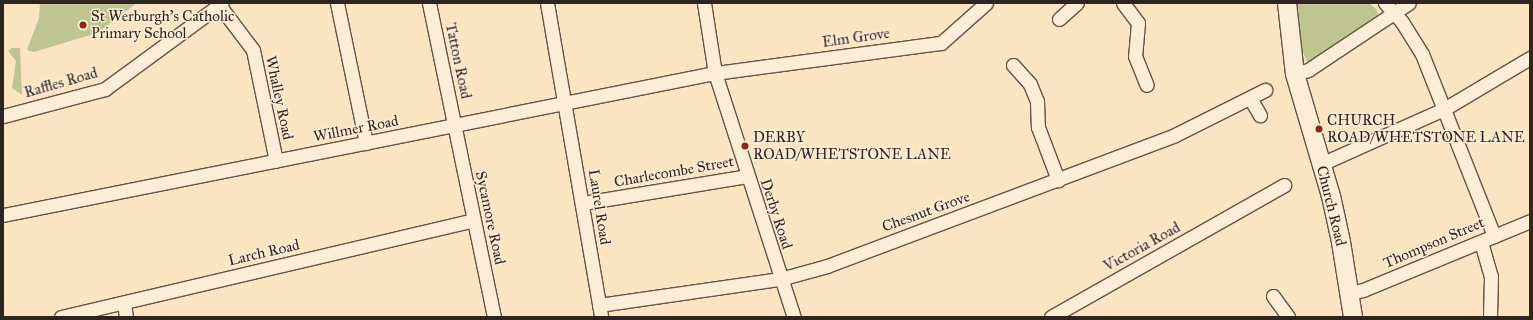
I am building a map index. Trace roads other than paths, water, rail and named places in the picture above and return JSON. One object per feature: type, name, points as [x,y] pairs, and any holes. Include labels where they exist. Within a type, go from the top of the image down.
[{"type":"main road","name":"Church Road","points":[[1287,3],[1295,74],[1321,164],[1341,242],[1353,317]]},
{"type":"street","points":[[337,3],[366,143]]},
{"type":"street","name":"Tatton Road","points":[[429,3],[454,125]]},
{"type":"street","name":"Laurel Road","points":[[547,3],[566,103],[600,311]]},
{"type":"street","name":"Derby Road","points":[[704,3],[715,73],[780,279],[794,317]]},
{"type":"street","name":"Elm Grove","points":[[715,73],[941,43],[986,3]]},
{"type":"street","points":[[1059,19],[1077,3]]},
{"type":"street","points":[[1123,3],[1138,23],[1135,56],[1147,86]]},
{"type":"street","points":[[1295,74],[1308,70],[1390,7],[1409,3]]},
{"type":"street","name":"Raffles Road","points":[[3,116],[105,89],[221,4]]},
{"type":"street","name":"Whalley Road","points":[[221,4],[253,50],[276,160]]},
{"type":"street","points":[[1390,7],[1422,54],[1494,236]]},
{"type":"street","points":[[1321,164],[1444,109],[1530,58]]},
{"type":"street","points":[[1013,65],[1030,84],[1037,101],[1038,127],[1058,180]]},
{"type":"street","name":"Willmer Road","points":[[3,215],[715,73]]},
{"type":"street","name":"Chesnut Grove","points":[[600,311],[780,279],[827,266],[1174,136],[1265,90]]},
{"type":"street","points":[[1250,98],[1260,115]]},
{"type":"street","name":"Sycamore Road","points":[[454,125],[494,317]]},
{"type":"street","name":"Charlecombe Street","points":[[583,203],[747,176]]},
{"type":"street","name":"Victoria Road","points":[[1051,317],[1245,200],[1284,185]]},
{"type":"street","name":"Larch Road","points":[[61,317],[474,220]]},
{"type":"street","name":"Thompson Street","points":[[1350,293],[1363,290],[1530,221]]},
{"type":"street","points":[[1481,242],[1491,276],[1490,317]]},
{"type":"street","points":[[1273,296],[1288,317]]},
{"type":"street","points":[[124,302],[126,317]]},
{"type":"place","name":"St Werburgh's Catholic Primary School","points":[[83,25]]},
{"type":"place","name":"CHURCH ROAD/WHETSTONE LANE","points":[[1319,129]]},
{"type":"place","name":"DERBY ROAD/WHETSTONE LANE","points":[[745,146]]}]
